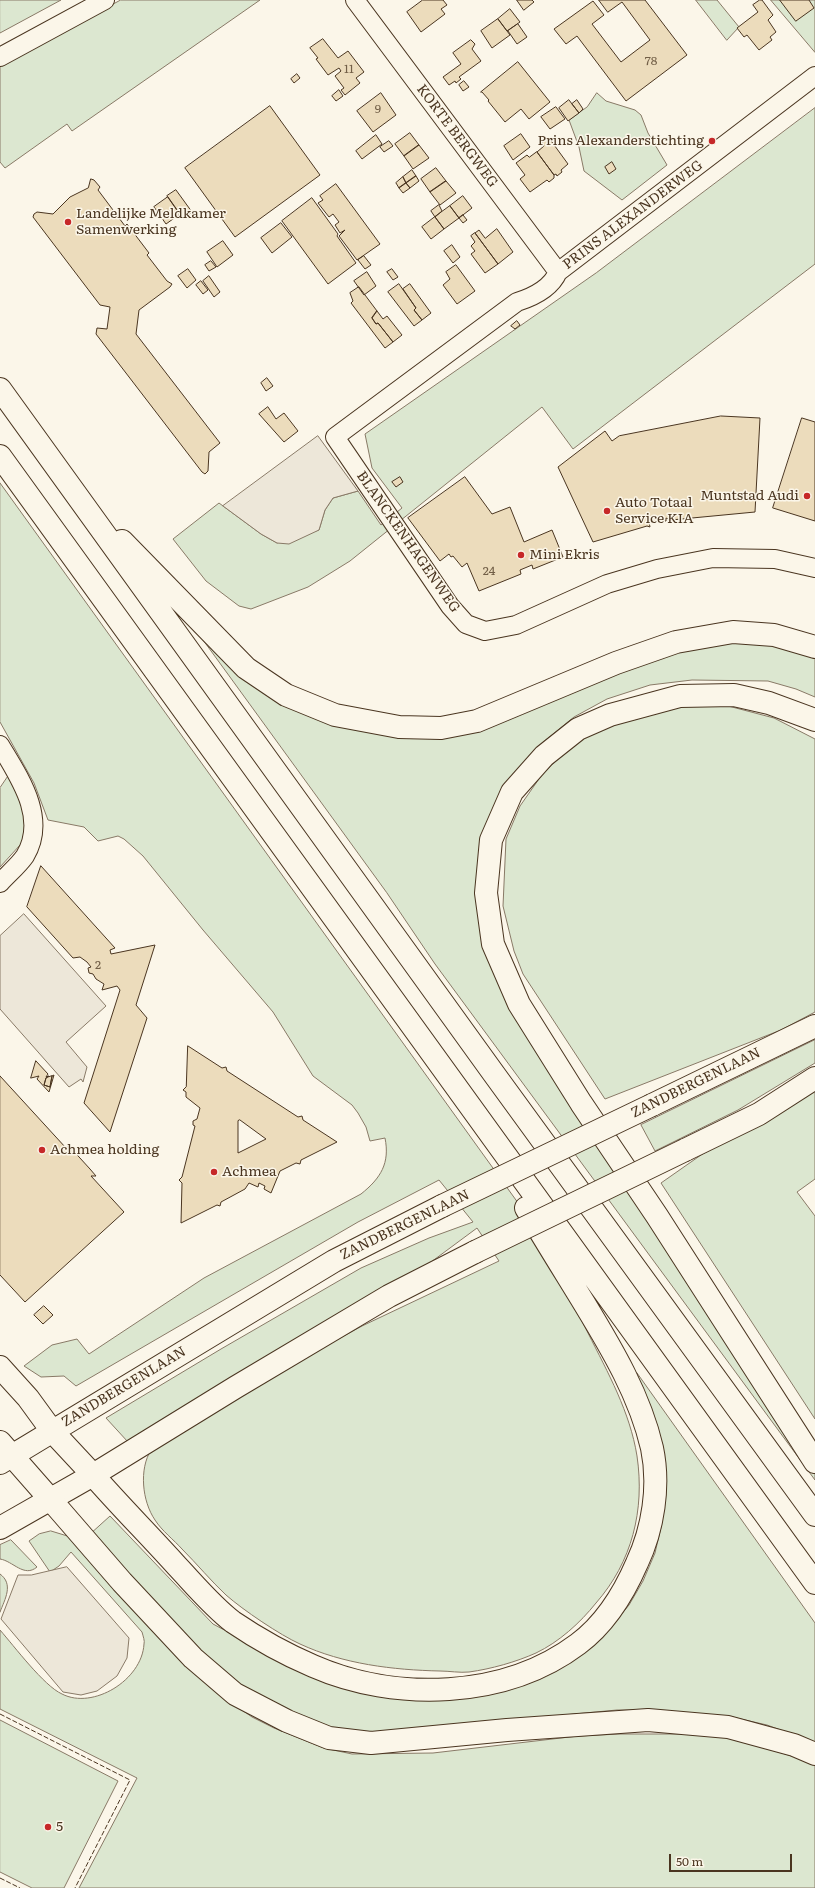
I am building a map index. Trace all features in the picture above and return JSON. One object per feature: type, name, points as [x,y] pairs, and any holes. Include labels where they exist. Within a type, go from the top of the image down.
[{"type":"main road","points":[[0,388],[489,1068],[815,1515]]},
{"type":"main road","points":[[0,456],[815,1583]]},
{"type":"main road","points":[[68,484],[246,668],[286,696],[335,715],[399,727],[441,728],[477,721],[616,663],[676,642],[733,632],[774,635],[815,647]]},
{"type":"main road","points":[[815,720],[775,705],[734,695],[680,696],[610,715],[578,729],[544,756],[512,792],[491,840],[486,893],[493,944],[519,1004],[581,1103],[657,1216],[815,1462]]},
{"type":"main road","name":"ZANDBERGENLAAN","points":[[4,1453],[52,1431],[334,1261],[442,1206],[815,1026]]},
{"type":"main road","points":[[0,1367],[28,1398],[52,1431],[200,1591],[231,1620],[266,1644],[314,1667],[343,1676],[396,1688],[439,1691],[492,1683],[536,1670],[579,1644],[606,1617],[632,1574],[646,1543],[652,1516],[655,1486],[652,1450],[642,1413],[624,1372],[601,1331],[427,1046]]},
{"type":"main road","points":[[0,1528],[93,1475],[236,1387],[389,1296],[475,1252],[759,1114],[815,1078]]},
{"type":"main road","points":[[4,1453],[50,1499],[122,1582],[193,1658],[235,1694],[287,1721],[329,1738],[371,1743],[499,1731],[648,1720],[728,1727],[794,1745],[815,1754]]},
{"type":"street","points":[[0,58],[105,0]]},
{"type":"street","name":"KORTE BERGWEG","points":[[355,0],[558,272]]},
{"type":"street","name":"PRINS ALEXANDERWEG","points":[[335,437],[517,302],[532,297],[554,280],[558,272],[815,76]]},
{"type":"street","name":"BLANCKENHAGENWEG","points":[[335,437],[450,606],[466,624],[485,631],[516,625],[607,584],[657,569],[713,558],[775,559],[815,568]]},
{"type":"street","points":[[0,745],[25,790],[31,805],[34,827],[26,854],[21,862],[0,883]]},
{"type":"green space","points":[[0,0],[61,0],[0,33]]},
{"type":"green space","points":[[121,0],[260,0],[72,131],[67,124],[5,168],[0,162],[0,66]]},
{"type":"green space","points":[[696,0],[717,0],[739,27],[727,40]]},
{"type":"green space","points":[[771,0],[815,0],[815,52]]},
{"type":"green space","points":[[597,93],[606,101],[635,110],[641,115],[648,133],[667,165],[622,200],[584,171],[579,147],[569,120],[587,107]]},
{"type":"green space","points":[[815,108],[815,264],[573,449],[542,407],[350,561],[308,587],[251,609],[239,606],[206,581],[173,539],[219,503],[261,534],[277,543],[319,530],[325,510],[333,498],[358,491],[381,525],[402,508],[372,468],[365,434],[596,273]]},
{"type":"green space","points":[[0,483],[544,1239],[603,1363],[624,1408],[634,1440],[639,1476],[637,1515],[627,1553],[619,1570],[608,1587],[583,1618],[569,1631],[545,1649],[495,1667],[469,1672],[404,1669],[368,1665],[333,1657],[316,1651],[292,1640],[262,1622],[226,1595],[158,1524],[147,1504],[145,1495],[145,1466],[151,1450],[307,1356],[362,1326],[499,1261],[477,1228],[427,1265],[128,1442],[106,1418],[361,1268],[429,1238],[473,1222],[439,1180],[358,1222],[76,1386],[64,1376],[41,1377],[24,1366],[52,1345],[77,1339],[89,1354],[204,1278],[361,1194],[379,1176],[385,1162],[386,1147],[385,1138],[370,1141],[366,1127],[352,1105],[313,1076],[273,1012],[203,930],[143,856],[124,839],[118,836],[98,841],[84,827],[48,820],[34,783],[0,722]]},
{"type":"green space","points":[[185,615],[277,693],[432,726],[696,635],[775,644],[815,655],[815,697],[796,689],[768,681],[692,680],[650,685],[607,699],[574,717],[542,743],[511,779],[495,805],[489,944],[815,1456],[815,1480],[435,964],[387,893]]},
{"type":"green space","points":[[713,702],[774,718],[815,739],[815,1012],[781,1030],[605,1099],[523,974],[514,951],[503,906],[506,839],[520,806],[541,776],[569,747],[622,715]]},
{"type":"green space","points":[[9,775],[19,791],[31,833],[0,867],[0,788]]},
{"type":"green space","points":[[815,1040],[815,1063],[738,1110],[655,1151],[641,1125]]},
{"type":"green space","points":[[815,1090],[815,1179],[797,1192],[815,1216],[815,1419],[661,1183],[701,1155]]},
{"type":"green space","points":[[637,1373],[815,1623],[815,1743],[767,1725],[732,1717],[652,1710],[617,1710],[430,1729],[384,1732],[356,1732],[333,1728],[308,1720],[245,1688],[202,1654],[89,1535],[110,1516],[213,1624],[292,1664],[470,1688],[605,1634],[629,1605],[643,1581],[655,1553],[661,1527],[651,1417]]},
{"type":"green space","points":[[51,1531],[74,1538],[189,1667],[212,1689],[252,1717],[274,1728],[324,1748],[352,1754],[433,1753],[578,1736],[620,1734],[693,1734],[729,1737],[815,1763],[815,1888],[79,1888],[137,1778],[0,1709],[0,1630],[47,1683],[62,1694],[74,1698],[88,1698],[101,1695],[125,1680],[135,1669],[141,1657],[144,1641],[142,1632],[71,1552],[59,1566],[50,1572],[29,1541],[39,1534]]},
{"type":"green space","points":[[11,1540],[37,1567],[28,1571],[23,1570],[5,1560],[0,1559],[0,1545]]},
{"type":"green space","points":[[0,1574],[7,1582],[7,1592],[0,1612]]},
{"type":"green space","name":"5","points":[[0,1720],[118,1781],[64,1888],[32,1888],[0,1872]]},
{"type":"shaded area","points":[[318,436],[358,491],[333,498],[325,510],[319,530],[289,544],[277,543],[261,534],[223,506]]},
{"type":"shaded area","points":[[24,914],[106,1006],[66,1042],[87,1067],[83,1082],[81,1079],[69,1087],[0,1009],[0,936]]},
{"type":"shaded area","points":[[67,1567],[129,1638],[127,1658],[117,1676],[97,1691],[81,1695],[63,1692],[1,1619],[18,1575],[31,1575]]},
{"type":"building","points":[[423,0],[443,0],[447,5],[441,9],[445,14],[421,32],[407,12]]},
{"type":"building","points":[[517,0],[532,0],[534,2],[524,10]]},
{"type":"building","points":[[599,0],[645,0],[687,55],[626,101],[577,36],[566,44],[554,29],[593,1],[604,15],[592,24],[621,62],[650,40],[622,2],[608,12]]},
{"type":"building","points":[[762,0],[773,15],[768,20],[776,32],[770,37],[772,40],[759,50],[747,35],[744,37],[737,28],[758,12],[753,5]]},
{"type":"building","points":[[780,0],[809,0],[814,8],[796,21]]},
{"type":"building","points":[[510,9],[520,22],[507,31],[498,19]]},
{"type":"building","points":[[498,19],[510,35],[492,48],[481,31]]},
{"type":"building","points":[[518,24],[527,37],[517,44],[508,31]]},
{"type":"building","points":[[323,39],[338,58],[348,51],[364,72],[356,78],[360,83],[345,95],[341,90],[344,88],[335,76],[341,71],[339,68],[328,75],[310,48]]},
{"type":"building","points":[[471,40],[475,44],[472,49],[481,61],[459,77],[461,79],[456,83],[455,81],[449,85],[443,77],[461,64],[453,53]]},
{"type":"building","points":[[518,62],[550,102],[529,119],[521,109],[505,122],[488,101],[489,100],[481,92]]},
{"type":"building","points":[[297,74],[300,78],[294,83],[291,79]]},
{"type":"building","points":[[464,81],[469,87],[463,91],[459,85]]},
{"type":"building","points":[[339,90],[343,96],[336,101],[332,96]]},
{"type":"building","points":[[381,93],[396,115],[373,132],[357,111]]},
{"type":"building","points":[[569,100],[579,113],[568,121],[559,108]]},
{"type":"building","points":[[577,100],[583,109],[579,113],[572,104]]},
{"type":"building","points":[[270,106],[320,175],[235,237],[185,168]]},
{"type":"building","points":[[556,107],[565,119],[550,129],[541,117]]},
{"type":"building","points":[[410,133],[419,145],[404,156],[395,144]]},
{"type":"building","points":[[521,134],[530,147],[513,160],[504,146]]},
{"type":"building","points":[[376,135],[382,144],[362,159],[356,151]]},
{"type":"building","points":[[549,138],[568,164],[557,176],[556,174],[554,175],[537,152],[544,146],[542,143]]},
{"type":"building","points":[[389,141],[393,146],[384,152],[380,147]]},
{"type":"building","points":[[419,145],[429,158],[413,169],[404,156]]},
{"type":"building","points":[[537,152],[554,175],[554,178],[549,182],[547,180],[530,192],[520,179],[525,175],[516,163],[527,155],[529,157]]},
{"type":"building","points":[[612,162],[616,169],[609,174],[605,167]]},
{"type":"building","points":[[436,168],[446,181],[430,192],[421,179]]},
{"type":"building","points":[[412,170],[416,176],[406,183],[403,177]]},
{"type":"building","points":[[416,176],[419,181],[410,188],[406,183]]},
{"type":"building","points":[[403,177],[406,183],[399,188],[396,183]]},
{"type":"building","points":[[91,179],[94,180],[100,187],[98,190],[125,226],[127,224],[149,253],[147,255],[167,281],[172,284],[139,310],[136,334],[220,443],[209,452],[208,471],[205,474],[96,334],[97,328],[107,329],[110,307],[100,305],[33,217],[37,212],[53,214],[70,197],[88,188]]},
{"type":"building","points":[[446,181],[456,193],[440,205],[430,192]]},
{"type":"building","points":[[406,183],[410,188],[403,193],[399,188]]},
{"type":"building","points":[[336,184],[380,244],[357,260],[339,236],[345,230],[340,233],[335,225],[339,222],[333,214],[329,217],[318,203],[323,200],[320,196]]},
{"type":"building","points":[[176,190],[192,212],[183,219],[167,196]]},
{"type":"building","points":[[463,196],[472,208],[459,218],[450,206]]},
{"type":"building","points":[[168,197],[180,214],[166,224],[154,207]]},
{"type":"building","points":[[312,198],[338,234],[337,236],[356,263],[328,284],[282,221]]},
{"type":"building","points":[[439,205],[442,211],[435,217],[431,211]]},
{"type":"building","points":[[450,206],[459,218],[444,229],[435,217]]},
{"type":"building","points":[[463,215],[467,220],[463,223],[459,218]]},
{"type":"building","points":[[435,217],[444,229],[431,239],[422,227]]},
{"type":"building","points":[[281,223],[292,237],[272,253],[261,238]]},
{"type":"building","points":[[497,229],[513,252],[498,264],[475,233],[479,230],[485,238]]},
{"type":"building","points":[[475,233],[498,264],[485,273],[471,254],[475,251],[471,246],[475,242],[471,236]]},
{"type":"building","points":[[223,241],[233,255],[217,267],[207,252]]},
{"type":"building","points":[[452,245],[460,257],[453,263],[444,251]]},
{"type":"building","points":[[364,256],[371,265],[365,269],[358,260]]},
{"type":"building","points":[[211,261],[216,267],[209,271],[205,265]]},
{"type":"building","points":[[456,265],[475,291],[457,304],[443,285],[450,279],[446,272]]},
{"type":"building","points":[[188,269],[196,280],[187,288],[178,276]]},
{"type":"building","points":[[392,269],[398,277],[393,280],[387,272]]},
{"type":"building","points":[[367,272],[376,286],[364,295],[354,281]]},
{"type":"building","points":[[209,276],[220,292],[214,297],[203,281]]},
{"type":"building","points":[[201,281],[208,290],[203,294],[196,285]]},
{"type":"building","points":[[399,284],[416,308],[414,310],[422,320],[414,326],[388,292]]},
{"type":"building","points":[[410,284],[431,313],[422,320],[414,310],[416,308],[403,289]]},
{"type":"building","points":[[359,287],[377,311],[372,318],[376,324],[378,323],[393,342],[385,348],[351,303],[353,301],[350,293]]},
{"type":"building","points":[[377,311],[383,319],[387,316],[402,335],[393,342],[378,323],[376,324],[372,318]]},
{"type":"building","points":[[517,321],[520,325],[515,329],[511,326]]},
{"type":"building","points":[[267,378],[273,386],[266,391],[261,383]]},
{"type":"building","points":[[268,407],[276,419],[284,413],[298,431],[284,442],[259,414]]},
{"type":"building","points":[[721,416],[760,418],[755,512],[671,520],[666,518],[666,521],[653,523],[653,521],[649,522],[650,527],[647,526],[593,542],[558,467],[605,431],[612,441],[619,436]]},
{"type":"building","points":[[802,418],[815,422],[815,521],[773,508]]},
{"type":"building","points":[[400,477],[403,482],[396,487],[392,482]]},
{"type":"building","points":[[465,477],[492,514],[510,507],[524,542],[552,530],[563,557],[533,569],[532,565],[520,570],[521,574],[479,591],[467,563],[462,567],[453,556],[451,557],[449,554],[440,561],[408,518]]},
{"type":"building","points":[[41,866],[115,948],[110,950],[111,954],[155,945],[136,1005],[147,1018],[110,1132],[84,1103],[120,990],[117,986],[102,990],[104,984],[96,979],[93,974],[89,973],[88,968],[91,967],[87,962],[80,957],[73,958],[27,907]]},
{"type":"building","points":[[188,1046],[222,1068],[226,1067],[227,1071],[298,1117],[302,1116],[303,1120],[337,1142],[301,1160],[300,1164],[296,1163],[280,1171],[271,1193],[264,1189],[265,1186],[259,1183],[258,1187],[249,1183],[245,1189],[221,1202],[220,1206],[217,1205],[181,1223],[182,1183],[179,1180],[182,1177],[195,1126],[193,1125],[193,1121],[197,1119],[200,1108],[186,1097],[186,1092],[183,1090],[186,1087]],"holes":[[[240,1120],[266,1139],[238,1153],[238,1121]]]},
{"type":"building","points":[[36,1061],[48,1074],[46,1077],[49,1076],[46,1078],[44,1085],[50,1087],[52,1076],[54,1075],[49,1092],[37,1079],[39,1076],[31,1078]]},
{"type":"building","points":[[0,1076],[66,1148],[69,1146],[90,1169],[96,1176],[91,1176],[124,1212],[25,1302],[0,1275]]},
{"type":"building","points":[[52,1076],[50,1087],[44,1085],[46,1078]]},
{"type":"building","points":[[44,1306],[53,1315],[43,1324],[34,1315]]},
{"type":"fence","points":[[0,1714],[130,1780],[75,1888]]},
{"type":"fence","points":[[0,1878],[20,1888]]},
{"type":"place","name":"Prins Alexanderstichting","points":[[712,141]]},
{"type":"place","name":"Landelijke Meldkamer Samenwerking","points":[[68,222]]},
{"type":"place","name":"Muntstad Audi","points":[[807,496]]},
{"type":"place","name":"Auto Totaal Service KIA","points":[[607,511]]},
{"type":"place","name":"Mini Ekris","points":[[521,555]]},
{"type":"place","name":"Achmea holding","points":[[42,1150]]},
{"type":"place","name":"Achmea","points":[[214,1172]]},
{"type":"place","name":"5","points":[[48,1827]]}]
